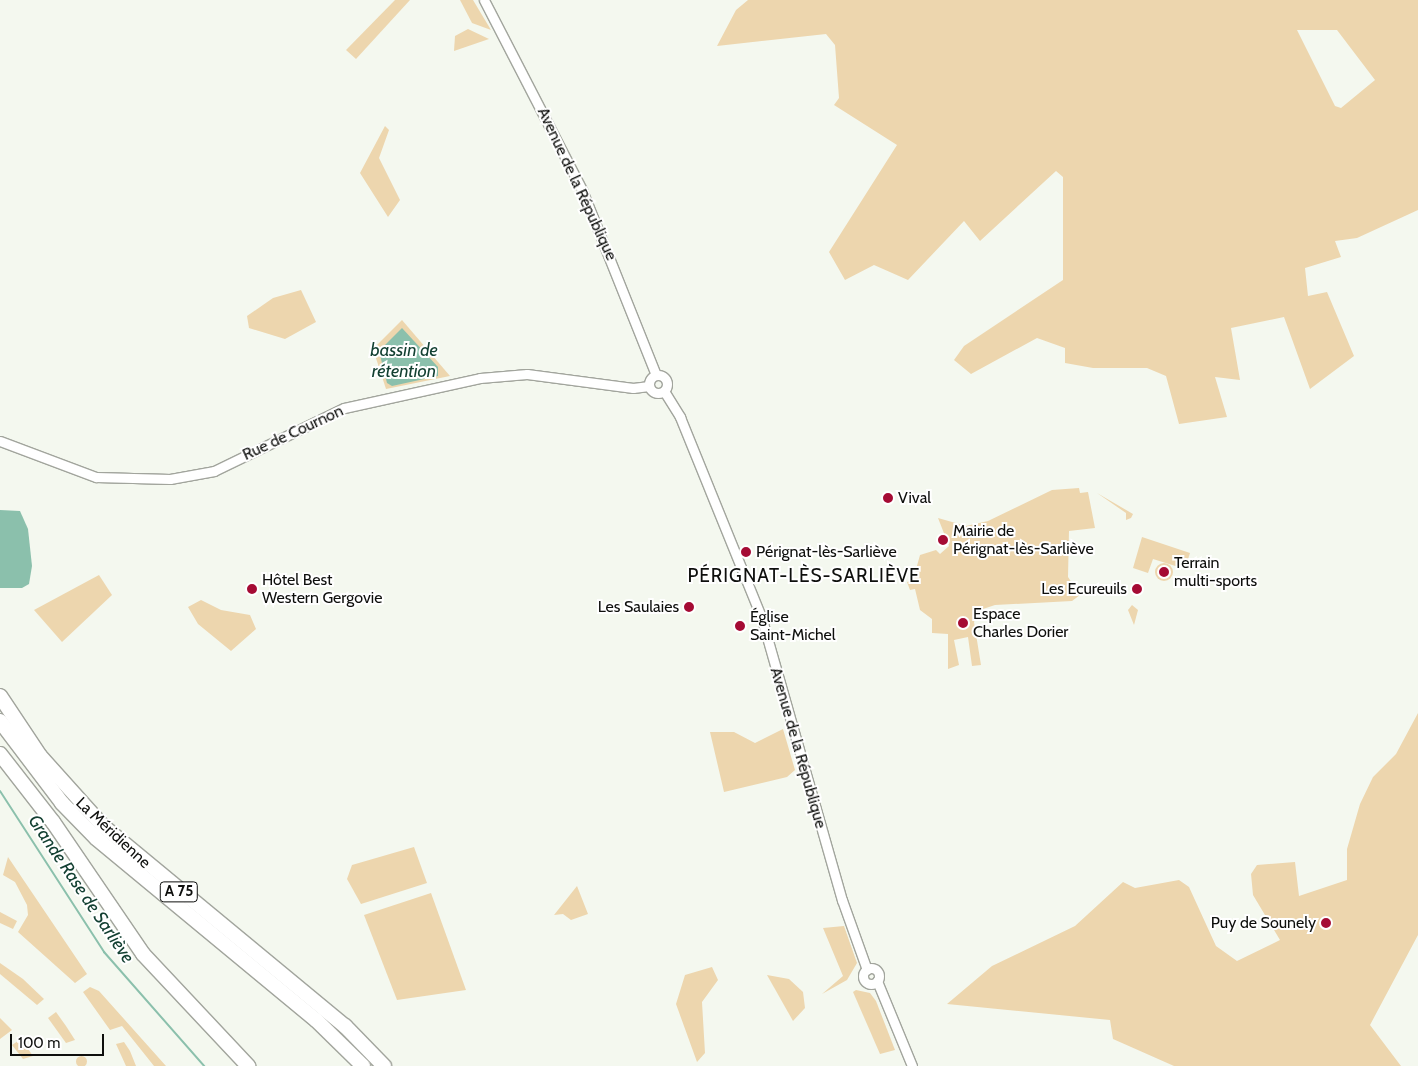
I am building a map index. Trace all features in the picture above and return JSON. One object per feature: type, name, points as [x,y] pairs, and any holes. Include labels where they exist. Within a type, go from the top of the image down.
[{"type":"highway","name":"La Méridienne","points":[[0,696],[40,756],[103,826],[330,1014],[384,1066]]},
{"type":"highway","name":"La Méridienne","points":[[0,721],[62,803],[96,838],[316,1020],[364,1066]]},
{"type":"highway","points":[[0,742],[28,789]]},
{"type":"highway","points":[[0,754],[28,789],[143,954],[248,1066]]},
{"type":"street","name":"Avenue de la République","points":[[484,0],[582,190],[656,375],[667,380],[664,391],[680,417],[761,616],[844,907],[867,970],[876,970],[873,982],[912,1066]]},
{"type":"street","name":"Rue de Cournon","points":[[1,442],[96,477],[170,479],[214,471],[344,408],[480,378],[527,374],[633,388],[649,386]]},
{"type":"street","points":[[656,375],[649,386],[655,393],[664,391]]},
{"type":"shaded area","points":[[395,0],[410,0],[356,59],[346,50]]},
{"type":"shaded area","points":[[460,0],[473,0],[491,30],[472,23]]},
{"type":"shaded area","points":[[748,0],[1418,0],[1418,210],[1357,238],[1335,241],[1341,257],[1305,268],[1308,296],[1327,292],[1354,356],[1310,389],[1284,317],[1231,328],[1240,380],[1215,377],[1227,417],[1179,424],[1166,376],[1147,368],[1093,368],[1065,363],[1065,348],[1037,338],[971,374],[954,360],[964,346],[1063,280],[1063,177],[1056,171],[980,241],[964,221],[908,280],[874,265],[845,280],[829,252],[897,145],[834,105],[839,98],[835,45],[826,34],[717,46],[736,10]],"holes":[[[1297,30],[1337,30],[1375,80],[1341,108],[1335,106]]]},
{"type":"shaded area","points":[[468,29],[489,39],[454,51],[455,36]]},
{"type":"shaded area","points":[[385,126],[389,130],[379,158],[400,200],[388,217],[360,173]]},
{"type":"shaded area","points":[[301,290],[316,322],[285,339],[249,328],[247,316],[273,298]]},
{"type":"shaded area","name":"bassin de rétention","points":[[402,320],[450,376],[386,389],[373,349]]},
{"type":"shaded area","points":[[1079,488],[1080,493],[1088,492],[1095,528],[1069,531],[1068,577],[1080,595],[1072,601],[995,605],[980,610],[974,622],[981,665],[972,666],[968,637],[954,640],[959,665],[948,669],[948,634],[932,633],[932,619],[920,610],[915,589],[910,590],[907,582],[913,580],[920,555],[936,550],[940,554],[949,546],[938,518],[966,526],[988,521],[1052,490]]},
{"type":"shaded area","points":[[1097,493],[1133,514],[1131,518],[1126,520],[1126,513]]},
{"type":"shaded area","points":[[1142,537],[1190,553],[1185,569],[1153,559],[1148,573],[1133,568]]},
{"type":"shaded area","name":"Terrain multi-sports","points":[[1164,563],[1170,566],[1173,572],[1170,578],[1164,581],[1158,578],[1155,572],[1158,566]]},
{"type":"shaded area","points":[[99,575],[112,595],[62,642],[34,610]]},
{"type":"shaded area","points":[[201,600],[221,610],[250,615],[256,629],[231,651],[198,624],[188,607]]},
{"type":"shaded area","points":[[1132,605],[1138,610],[1134,625],[1128,610]]},
{"type":"shaded area","points":[[1418,713],[1418,935],[1370,1025],[1401,1066],[1174,1066],[1113,1039],[1110,1020],[947,1004],[992,966],[1075,926],[1123,882],[1135,888],[1179,880],[1189,887],[1216,946],[1237,961],[1280,940],[1253,895],[1251,874],[1257,865],[1295,862],[1299,896],[1347,880],[1347,849],[1360,804],[1373,777],[1396,754]]},
{"type":"shaded area","points":[[783,729],[795,770],[787,777],[724,792],[710,732],[734,732],[755,743]]},
{"type":"shaded area","points":[[414,847],[427,883],[361,904],[347,879],[352,865]]},
{"type":"shaded area","points":[[8,857],[87,974],[75,983],[18,932],[28,915],[27,905],[15,882],[3,875]]},
{"type":"shaded area","points":[[577,886],[588,914],[571,920],[563,914],[554,915]]},
{"type":"shaded area","points":[[431,893],[466,990],[397,1000],[364,915]]},
{"type":"shaded area","points":[[0,912],[17,921],[13,929],[0,923]]},
{"type":"shaded area","points":[[844,926],[857,963],[847,980],[822,994],[843,976],[823,928]]},
{"type":"shaded area","points":[[0,963],[23,979],[44,999],[37,1005],[0,974]]},
{"type":"shaded area","points":[[712,967],[718,980],[702,1002],[705,1053],[697,1062],[676,1004],[685,975]]},
{"type":"shaded area","points":[[767,975],[789,979],[803,992],[805,1008],[793,1021]]},
{"type":"shaded area","points":[[90,987],[99,991],[166,1066],[154,1066],[122,1026],[110,1030],[83,992]]},
{"type":"shaded area","points":[[856,990],[870,993],[876,1001],[895,1050],[880,1054],[853,992]]},
{"type":"shaded area","points":[[56,1012],[75,1040],[66,1043],[48,1018]]},
{"type":"shaded area","points":[[0,1018],[12,1030],[0,1039]]},
{"type":"shaded area","points":[[21,1039],[33,1056],[23,1059],[12,1045]]},
{"type":"shaded area","points":[[124,1042],[136,1066],[126,1066],[116,1044]]},
{"type":"shaded area","points":[[81,1055],[87,1061],[81,1067],[75,1061]]},
{"type":"water","name":"bassin de rétention","points":[[402,328],[438,367],[438,376],[392,386],[387,383],[379,351]]},
{"type":"water","points":[[0,510],[20,511],[28,529],[32,566],[29,584],[22,588],[0,588]]},
{"type":"waterway","name":"Grande Rase de Sarliève","points":[[0,791],[104,952],[204,1066]]},
{"type":"place","name":"Vival","points":[[888,498]]},
{"type":"place","name":"Mairie de Pérignat-lès-Sarliève","points":[[943,540]]},
{"type":"place","name":"Pérignat-lès-Sarliève","points":[[746,552]]},
{"type":"place","name":"Terrain multi-sports","points":[[1164,572]]},
{"type":"place","name":"Hôtel Best Western Gergovie","points":[[252,589]]},
{"type":"place","name":"Les Ecureuils","points":[[1137,589]]},
{"type":"place","name":"Les Saulaies","points":[[689,607]]},
{"type":"place","name":"Espace Charles Dorier","points":[[963,623]]},
{"type":"place","name":"Église Saint-Michel","points":[[740,626]]},
{"type":"place","name":"Puy de Sounely","points":[[1326,923]]},
{"type":"district","name":"PÉRIGNAT-LÈS-SARLIÈVE","points":[[804,576]]}]
